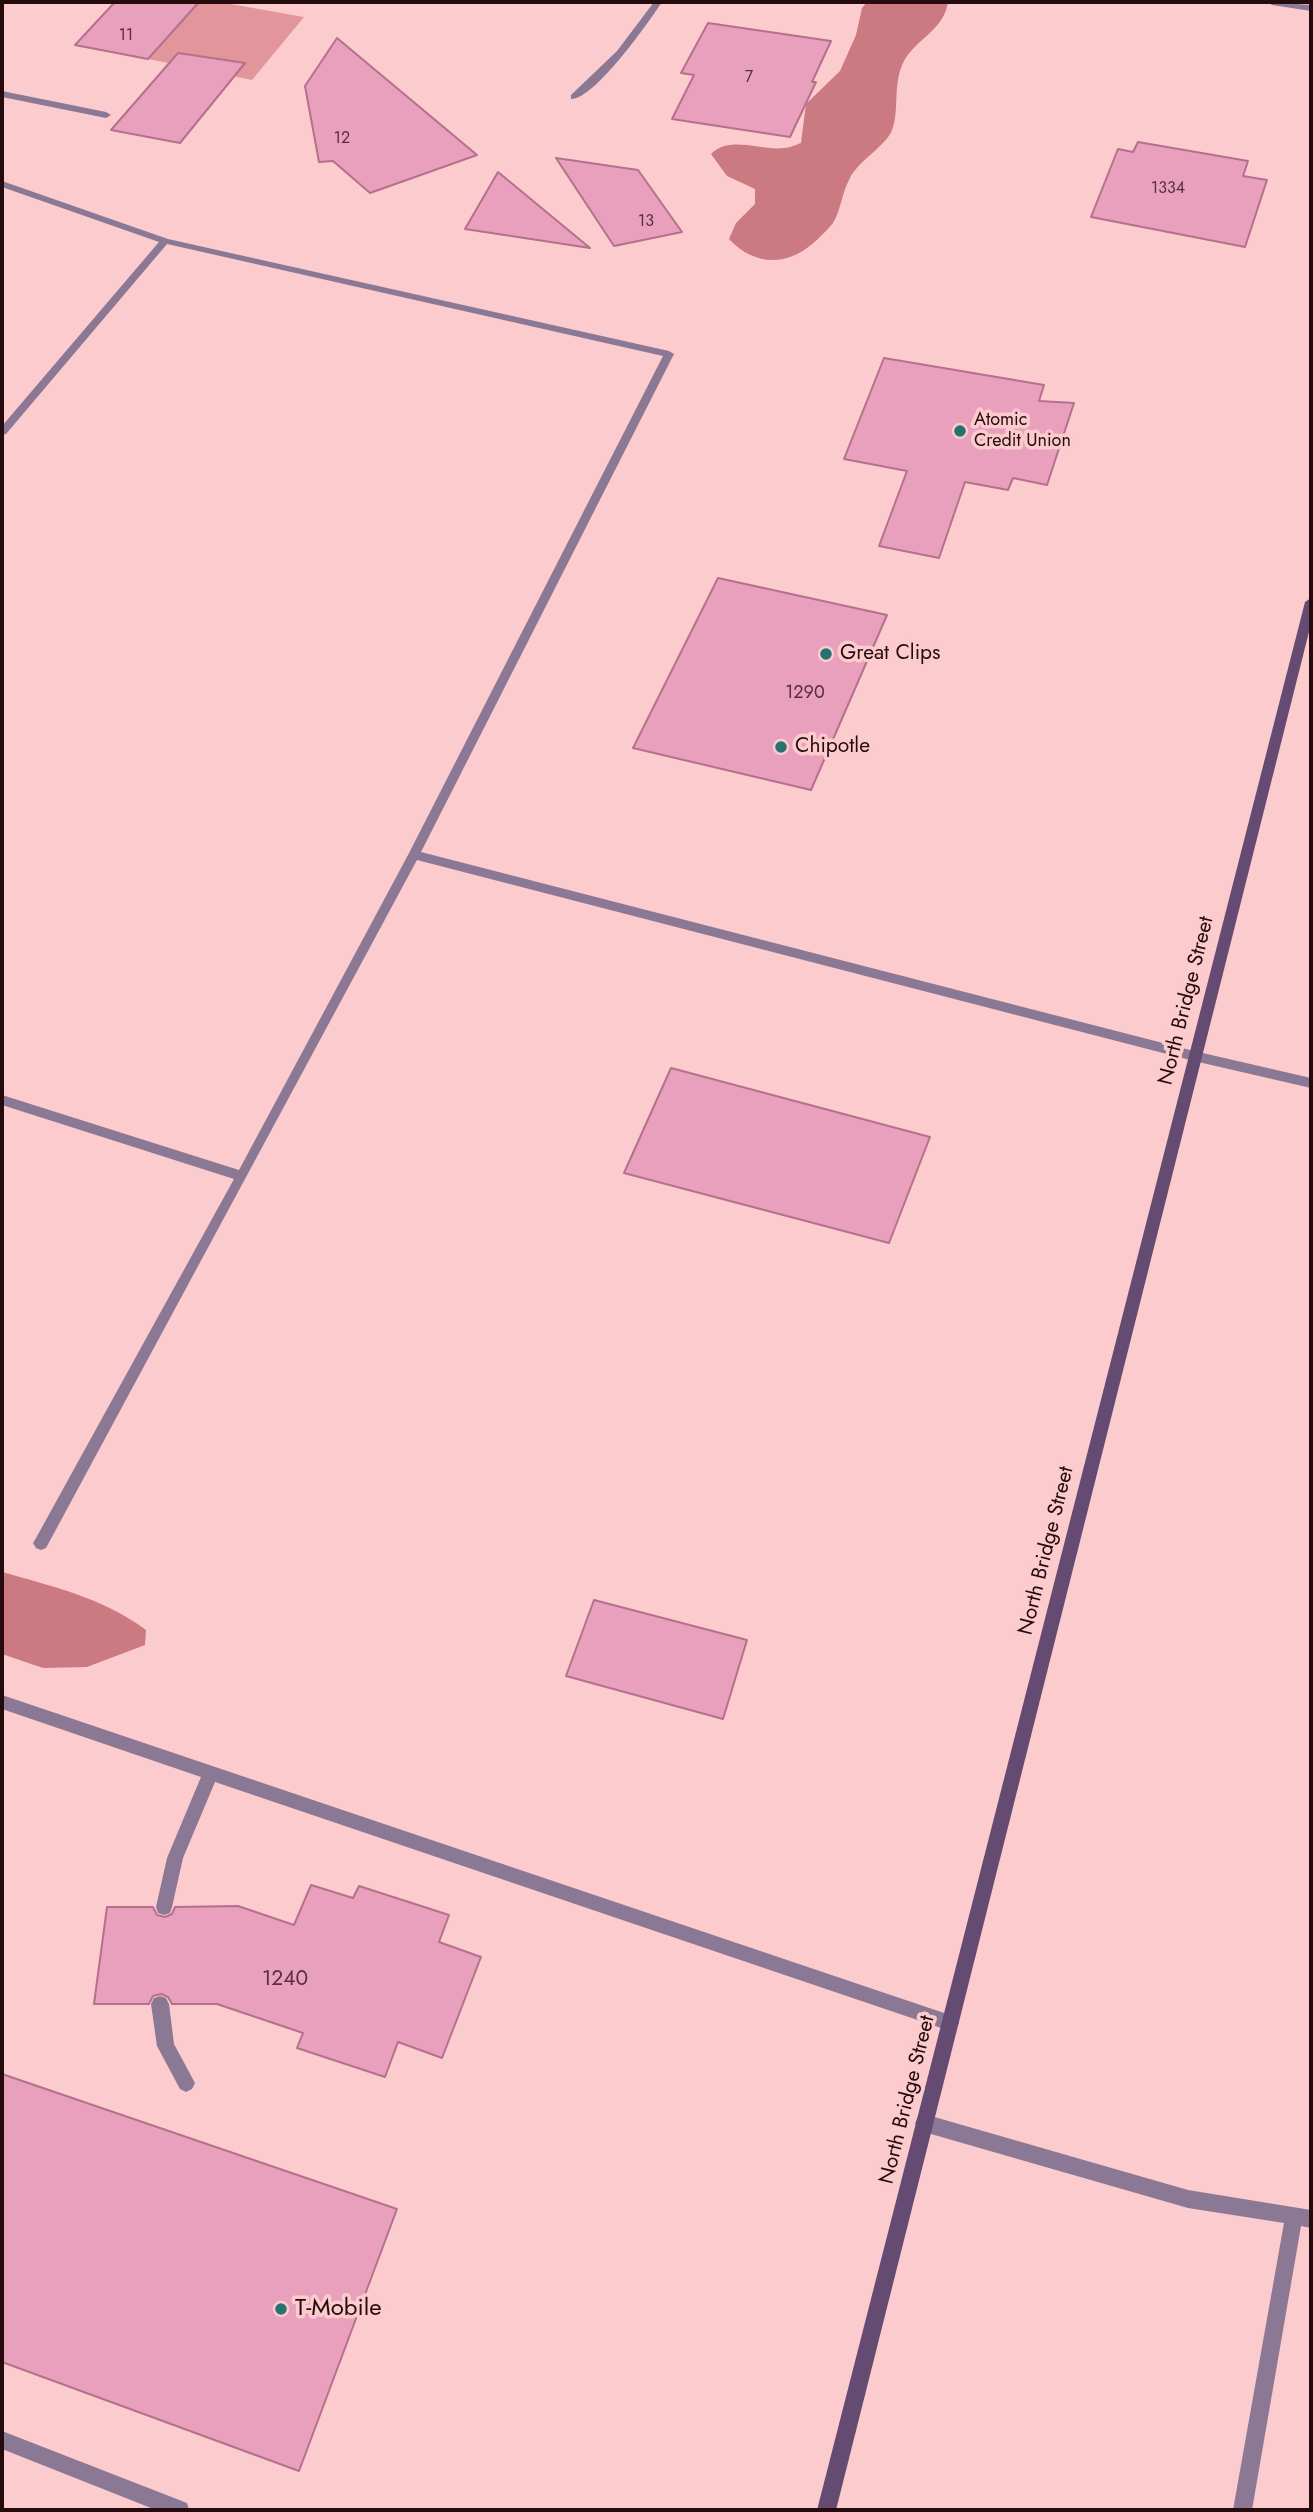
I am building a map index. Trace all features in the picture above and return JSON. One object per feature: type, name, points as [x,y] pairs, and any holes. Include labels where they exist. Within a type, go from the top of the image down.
[{"type":"main road","name":"North Bridge Street","points":[[826,2510],[1311,602]]},
{"type":"street","points":[[574,97],[604,73],[628,46],[658,2]]},
{"type":"street","points":[[1272,2],[1311,9]]},
{"type":"street","points":[[2,94],[106,115]]},
{"type":"street","points":[[2,184],[165,241],[669,354],[414,855],[41,1543]]},
{"type":"street","points":[[2,432],[165,241]]},
{"type":"street","points":[[414,855],[1194,1056],[1311,1083]]},
{"type":"street","points":[[2,1100],[242,1175]]},
{"type":"street","points":[[2,1702],[950,2023]]},
{"type":"street","points":[[164,1907],[175,1858],[211,1773]]},
{"type":"street","points":[[160,2004],[166,2046],[186,2083]]},
{"type":"street","points":[[924,2123],[1188,2199],[1302,2217],[1243,2510]]},
{"type":"street","points":[[2,2440],[180,2510]]},
{"type":"shaded area","points":[[199,2],[219,2],[304,17],[252,80],[148,59]]},
{"type":"shaded area","points":[[867,2],[948,2],[941,20],[904,61],[898,79],[896,114],[892,130],[884,142],[854,172],[831,225],[807,248],[785,259],[762,259],[750,255],[729,239],[736,223],[755,204],[755,189],[727,176],[711,154],[727,145],[788,148],[801,143],[806,104],[840,71],[856,35],[862,8]]},
{"type":"shaded area","points":[[2,1572],[77,1594],[113,1609],[146,1630],[145,1645],[87,1667],[43,1668],[2,1654]]},
{"type":"building","points":[[115,2],[199,2],[148,59],[75,45]]},
{"type":"building","points":[[708,23],[831,41],[812,82],[816,82],[790,137],[672,119],[694,75],[681,73]]},
{"type":"building","points":[[337,38],[477,155],[370,193],[333,161],[319,162],[305,86]]},
{"type":"building","points":[[178,53],[245,63],[180,143],[111,130]]},
{"type":"building","points":[[1138,142],[1248,161],[1243,176],[1267,180],[1245,247],[1091,217],[1118,149],[1133,152]]},
{"type":"building","points":[[556,158],[638,170],[682,232],[614,246]]},
{"type":"building","points":[[498,172],[590,248],[465,229]]},
{"type":"building","name":"Atomic Credit Union","points":[[884,358],[1044,385],[1039,401],[1074,403],[1047,485],[1013,478],[1008,490],[965,482],[939,558],[879,546],[907,471],[844,459]]},
{"type":"building","points":[[718,578],[887,615],[811,790],[633,748]]},
{"type":"building","points":[[671,1068],[930,1137],[889,1243],[624,1173]]},
{"type":"building","points":[[594,1600],[747,1640],[723,1719],[566,1676]]},
{"type":"building","points":[[311,1885],[353,1898],[359,1886],[449,1915],[439,1942],[481,1957],[442,2058],[398,2042],[385,2077],[297,2048],[303,2033],[217,2004],[172,2004],[168,1997],[161,1994],[153,1996],[149,2004],[94,2004],[107,1907],[153,1907],[157,1915],[165,1917],[172,1914],[175,1907],[238,1906],[294,1925]]},
{"type":"building","points":[[2,2074],[397,2209],[299,2471],[2,2362]]},
{"type":"place","name":"Atomic Credit Union","points":[[960,431]]},
{"type":"place","name":"Great Clips","points":[[826,654]]},
{"type":"place","name":"Chipotle","points":[[781,747]]},
{"type":"place","name":"T-Mobile","points":[[281,2309]]}]
